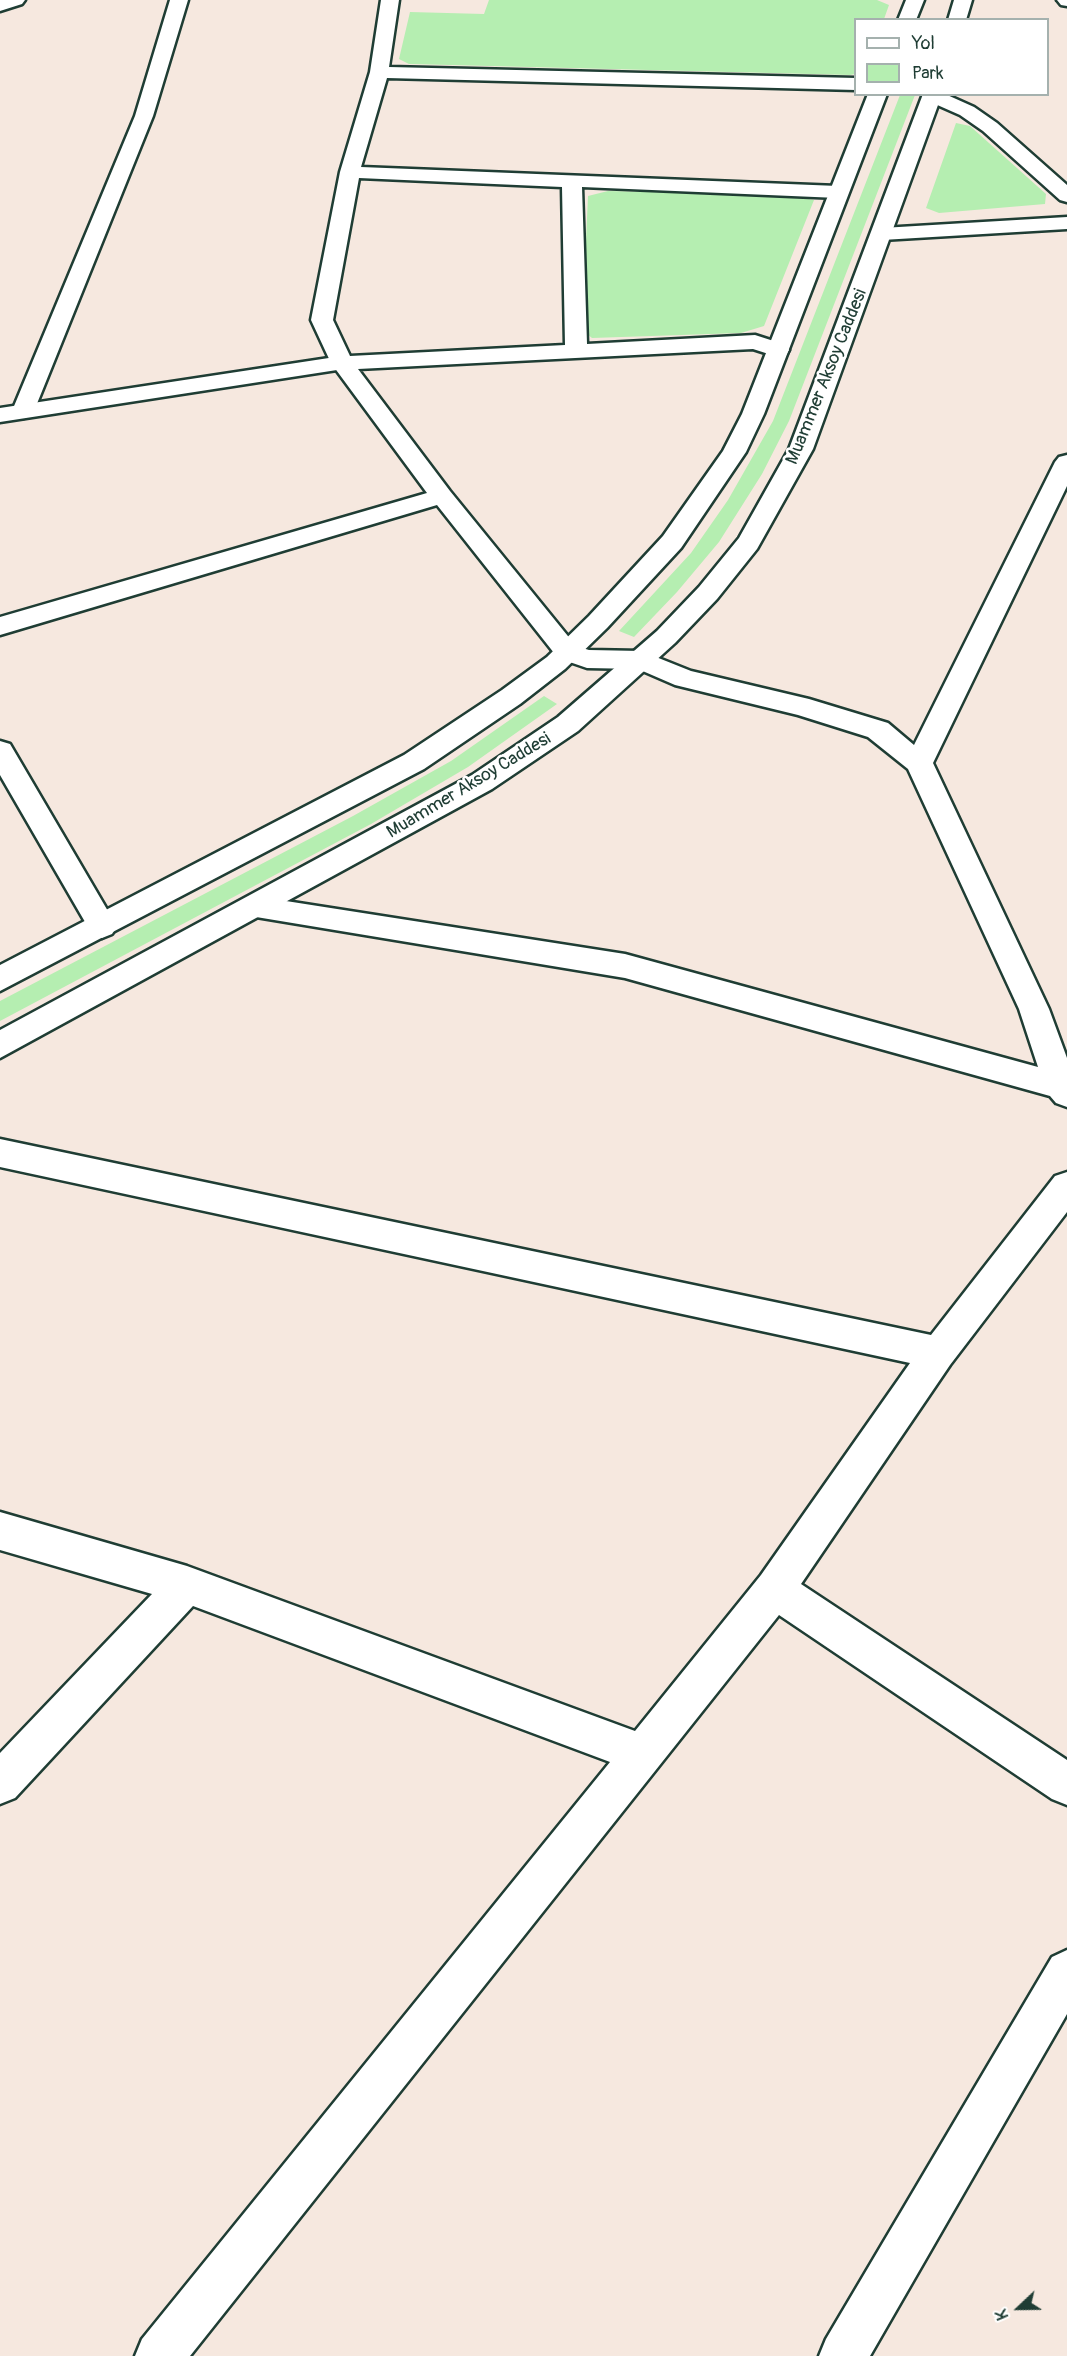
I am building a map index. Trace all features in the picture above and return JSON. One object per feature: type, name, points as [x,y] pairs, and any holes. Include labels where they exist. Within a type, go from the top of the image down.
[{"type":"street","points":[[0,6],[16,0]]},
{"type":"street","points":[[23,411],[144,116],[179,0]]},
{"type":"street","points":[[390,0],[379,72],[350,172],[322,320],[342,363],[442,496],[567,652],[587,658],[641,660],[684,679],[800,706],[878,730],[919,763],[1034,1009],[1064,1090]]},
{"type":"street","points":[[908,18],[915,0]]},
{"type":"street","points":[[958,18],[963,0]]},
{"type":"street","points":[[379,72],[854,84]]},
{"type":"street","points":[[0,979],[414,762],[512,697],[567,652],[640,579],[712,487],[734,452],[753,414],[877,96]]},
{"type":"street","name":"Muammer Aksoy Caddesi","points":[[0,1045],[445,804],[523,756],[568,724],[641,660],[708,593],[748,543],[801,449],[933,96]]},
{"type":"street","points":[[935,96],[967,111],[990,128],[1067,196]]},
{"type":"street","points":[[350,172],[838,192]]},
{"type":"street","points":[[572,181],[576,351]]},
{"type":"street","points":[[882,234],[1067,222]]},
{"type":"street","points":[[0,415],[342,363],[755,342],[778,350]]},
{"type":"street","points":[[919,763],[1067,462]]},
{"type":"street","points":[[0,626],[442,496]]},
{"type":"street","points":[[0,751],[102,926]]},
{"type":"street","points":[[254,907],[625,966],[1064,1090]]},
{"type":"street","points":[[0,1153],[938,1353]]},
{"type":"street","points":[[159,2356],[775,1589],[938,1353],[1067,1186]]},
{"type":"street","points":[[0,1531],[187,1586],[643,1754]]},
{"type":"street","points":[[0,1783],[187,1586]]},
{"type":"street","points":[[775,1589],[1067,1784]]},
{"type":"street","points":[[843,2356],[1067,1972]]},
{"type":"green space","points":[[489,0],[877,0],[889,5],[884,18],[854,18],[854,74],[850,75],[409,64],[399,59],[410,12],[484,14]]},
{"type":"green space","points":[[900,96],[915,96],[789,421],[762,474],[719,542],[677,592],[634,637],[619,631],[691,553],[728,500],[773,421]]},
{"type":"green space","points":[[956,123],[970,126],[1046,194],[1045,204],[939,213],[926,208]]},
{"type":"green space","points":[[608,191],[786,195],[814,200],[764,326],[741,333],[592,338],[582,330],[588,196]]},
{"type":"green space","points":[[544,696],[557,704],[468,767],[371,824],[0,1021],[0,1001],[353,816],[451,761]]}]
